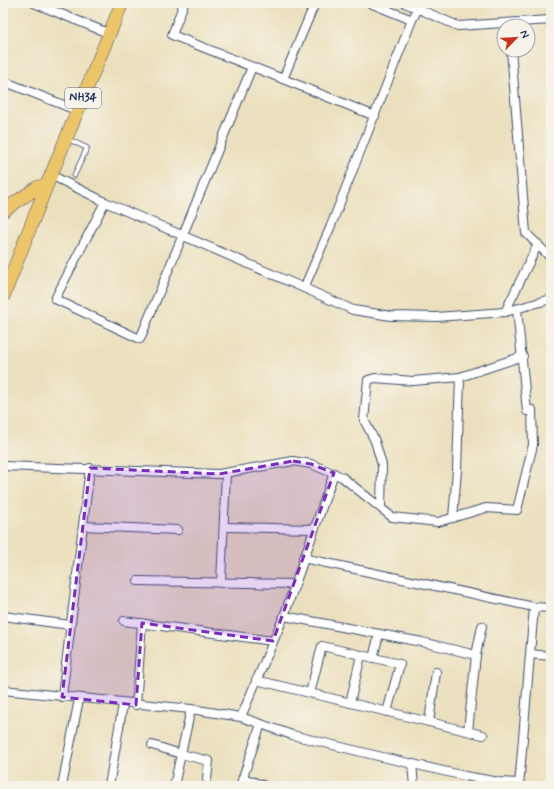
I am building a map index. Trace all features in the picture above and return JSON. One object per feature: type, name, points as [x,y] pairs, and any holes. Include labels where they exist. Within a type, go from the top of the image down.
[{"type":"highway","name":"NH34","points":[[43,187],[71,108],[114,3]]},
{"type":"highway","name":"NH34","points":[[43,187],[122,3]]},
{"type":"highway","points":[[3,210],[43,187]]},
{"type":"highway","points":[[3,219],[43,187]]},
{"type":"highway","points":[[3,278],[43,187]]},
{"type":"highway","points":[[3,297],[43,187]]},
{"type":"street","points":[[34,3],[103,31]]},
{"type":"street","points":[[184,3],[172,35],[375,116]]},
{"type":"street","points":[[284,79],[315,3]]},
{"type":"street","points":[[370,3],[412,20]]},
{"type":"street","points":[[405,3],[420,6],[458,26],[496,25]]},
{"type":"street","points":[[304,288],[375,116],[412,20],[420,6]]},
{"type":"street","points":[[536,21],[551,20]]},
{"type":"street","points":[[512,58],[526,233],[551,258]]},
{"type":"street","points":[[105,202],[55,299],[140,339],[252,67]]},
{"type":"street","points":[[3,81],[71,108]]},
{"type":"street","points":[[43,187],[105,202],[353,310],[391,316],[436,317],[505,312],[551,299]]},
{"type":"street","points":[[505,312],[538,244]]},
{"type":"street","points":[[3,466],[226,473],[293,461],[311,464],[342,477],[392,517],[438,522],[486,508],[517,510],[533,445],[532,410],[527,411],[523,356],[517,309]]},
{"type":"street","points":[[381,508],[382,465],[375,441],[364,420],[368,380],[375,378],[413,381],[460,377],[523,356]]},
{"type":"street","points":[[453,518],[458,470],[460,377]]},
{"type":"street","points":[[62,697],[90,468]]},
{"type":"street","points":[[221,583],[226,473]]},
{"type":"street","points":[[240,717],[284,616],[303,558],[334,473]]},
{"type":"street","points":[[82,526],[178,530]]},
{"type":"street","points":[[224,527],[314,529]]},
{"type":"street","points":[[303,558],[534,607],[551,608]]},
{"type":"street","points":[[138,581],[294,584]]},
{"type":"street","points":[[3,690],[123,704],[191,709],[240,717],[292,735],[465,776],[519,785],[534,607]]},
{"type":"street","points":[[3,616],[70,625]]},
{"type":"street","points":[[284,616],[476,654]]},
{"type":"street","points":[[124,621],[273,641]]},
{"type":"street","points":[[136,705],[142,623]]},
{"type":"street","points":[[468,731],[476,654],[482,626]]},
{"type":"street","points":[[373,658],[379,634]]},
{"type":"street","points":[[310,693],[322,646],[400,664],[387,712]]},
{"type":"street","points":[[530,654],[551,656]]},
{"type":"street","points":[[350,703],[361,655]]},
{"type":"street","points":[[429,722],[436,672]]},
{"type":"street","points":[[256,680],[482,735]]},
{"type":"street","points":[[62,786],[79,699]]},
{"type":"street","points":[[109,786],[123,704]]},
{"type":"street","points":[[174,786],[191,709]]},
{"type":"street","points":[[261,724],[242,782],[265,786]]},
{"type":"street","points":[[152,745],[209,761],[207,779]]},
{"type":"street","points":[[412,763],[414,786]]},
{"type":"lane","points":[[72,141],[86,148],[74,176]]},
{"type":"highlighted area","points":[[293,461],[311,464],[334,473],[273,641],[142,623],[136,705],[62,697],[90,468],[219,474]]}]
